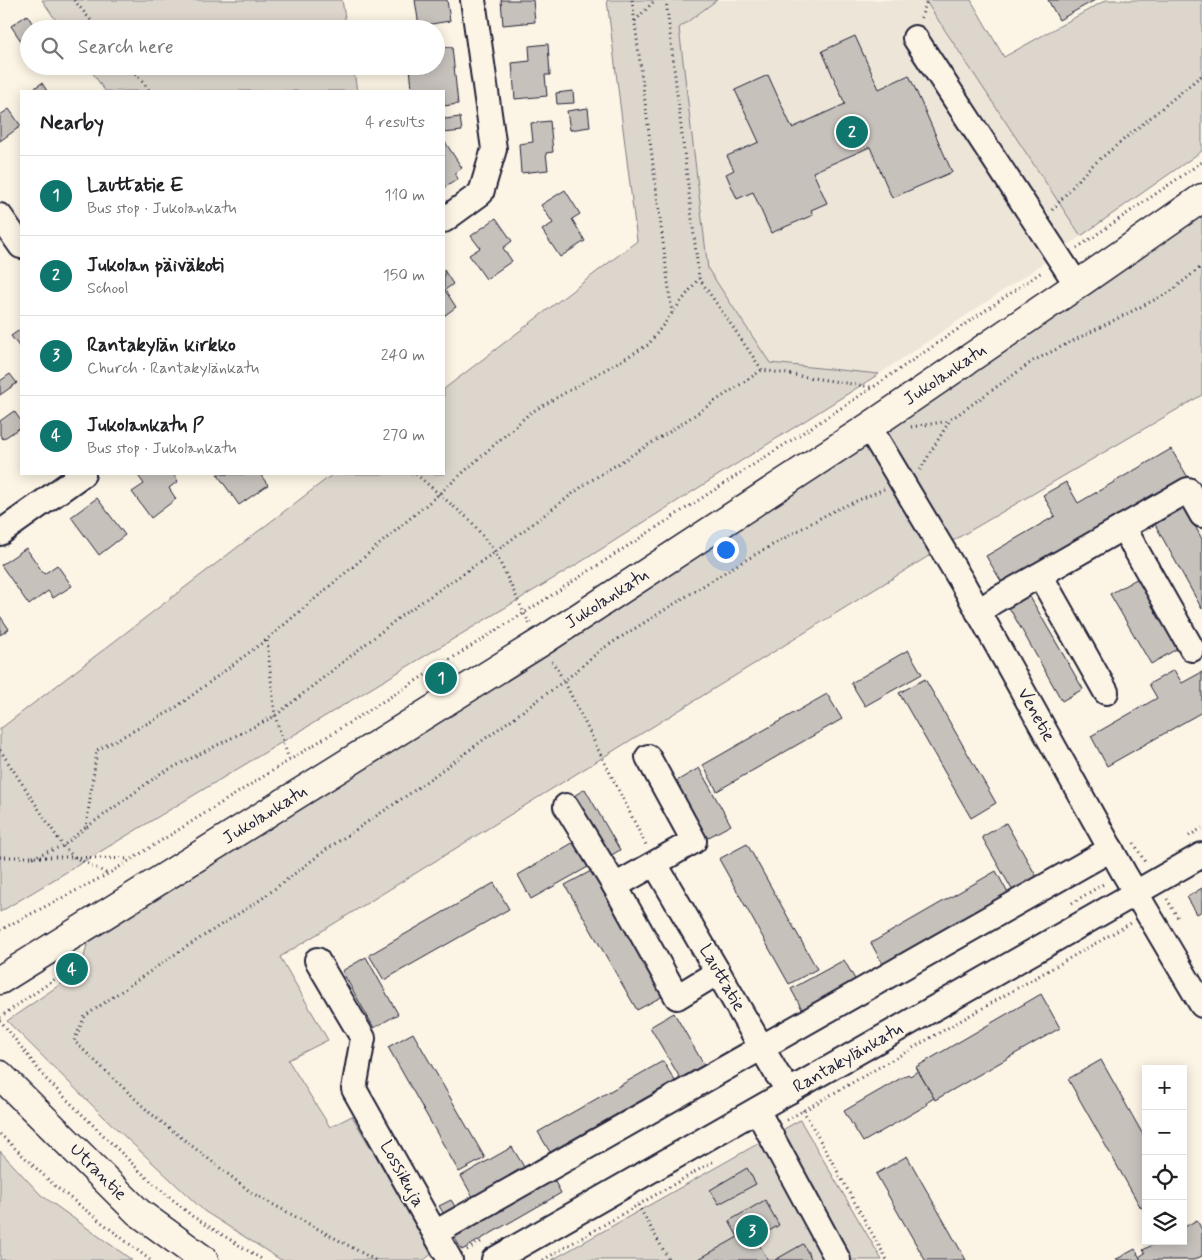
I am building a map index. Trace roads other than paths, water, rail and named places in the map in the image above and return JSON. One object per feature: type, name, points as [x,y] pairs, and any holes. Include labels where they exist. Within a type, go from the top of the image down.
[{"type":"main road","name":"Jukolankatu","points":[[0,980],[541,642],[869,427],[1202,198]]},
{"type":"main road","name":"Utrantie","points":[[0,1075],[138,1212],[204,1260]]},
{"type":"street","points":[[445,219],[480,193],[494,149],[473,0]]},
{"type":"street","points":[[914,38],[1077,285]]},
{"type":"street","points":[[0,216],[20,245]]},
{"type":"street","name":"Venetie","points":[[869,427],[978,612],[1136,893],[1202,1005]]},
{"type":"street","points":[[0,533],[82,475]]},
{"type":"street","points":[[978,612],[1188,490],[1202,515]]},
{"type":"street","points":[[1123,527],[1192,649]]},
{"type":"street","points":[[1040,575],[1106,692]]},
{"type":"street","points":[[615,886],[694,840],[648,757]]},
{"type":"street","points":[[566,806],[615,886],[677,997],[718,972]]},
{"type":"street","points":[[435,1233],[1111,849]]},
{"type":"street","name":"Rantakylänkatu","points":[[494,1260],[762,1120],[790,1091],[1202,855]]},
{"type":"street","name":"Lauttatie","points":[[655,864],[777,1074],[790,1091]]},
{"type":"street","name":"Lossikuja","points":[[317,960],[363,1038],[354,1089],[450,1260]]},
{"type":"street","points":[[762,1120],[838,1260]]},
{"type":"place","name":"Jukolan päiväkoti","points":[[852,132]]},
{"type":"place","name":"Lauttatie E","points":[[441,678]]},
{"type":"place","name":"Jukolankatu P","points":[[72,969]]},
{"type":"place","name":"Rantakylän kirkko","points":[[752,1231]]}]
